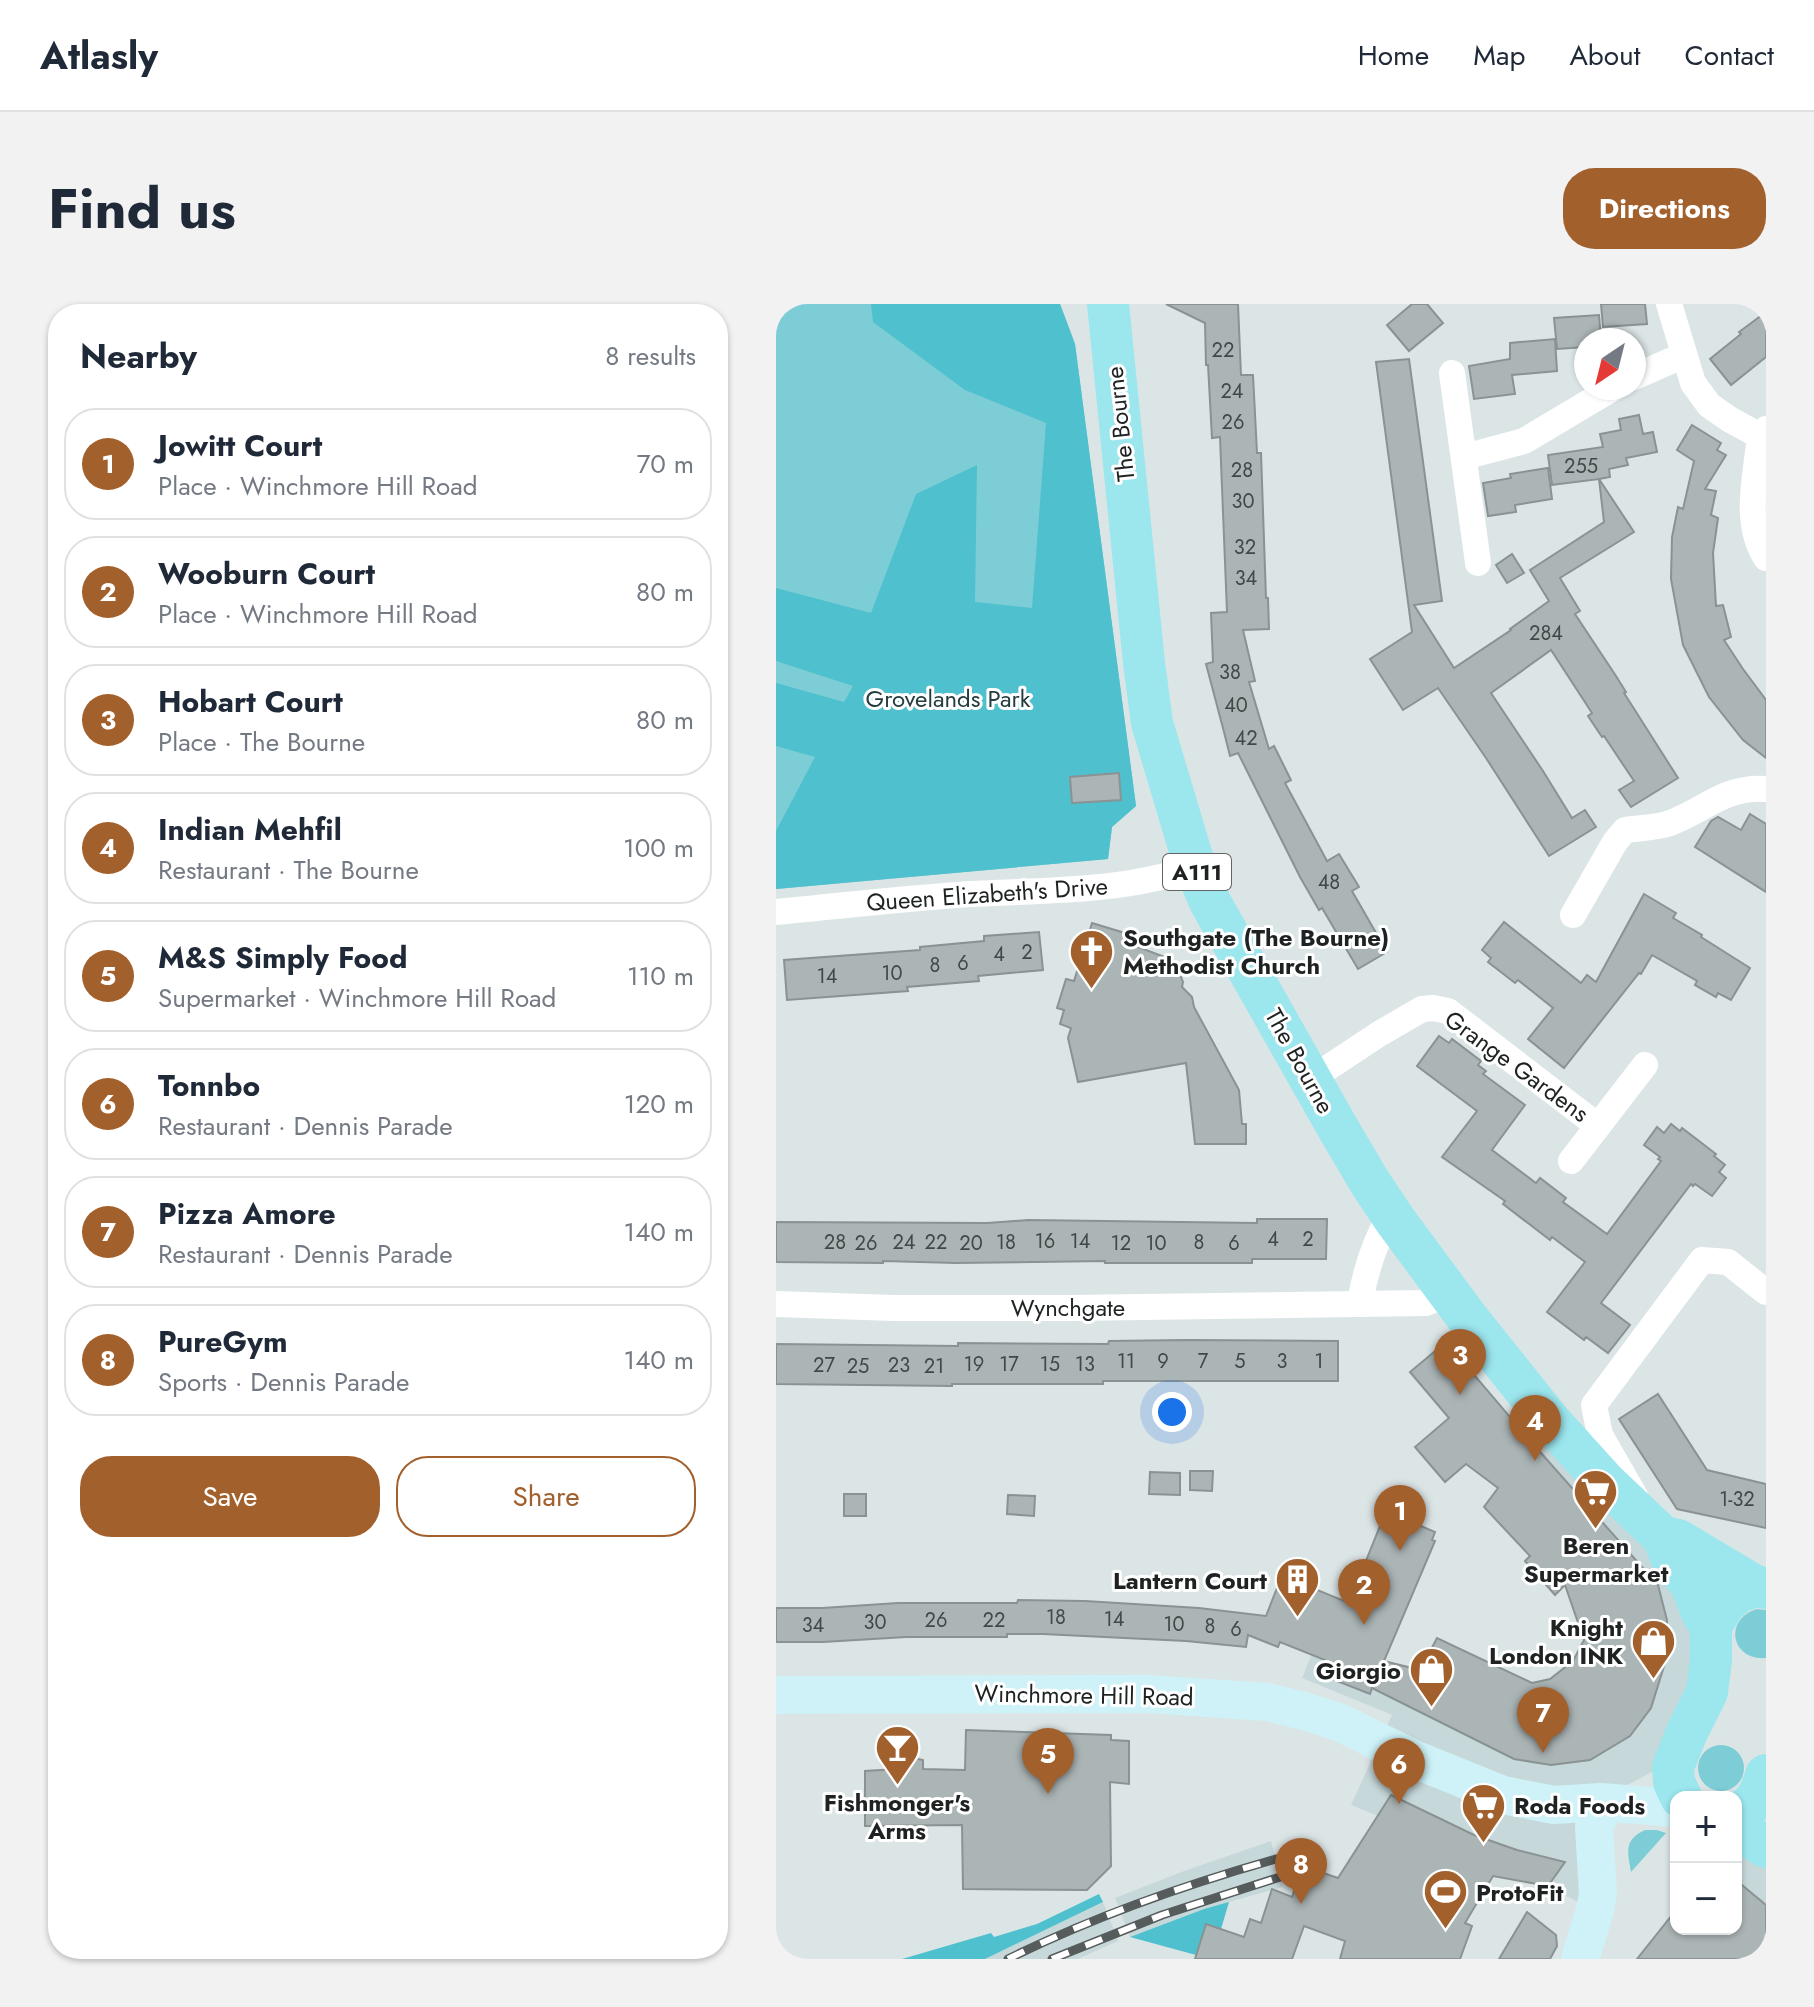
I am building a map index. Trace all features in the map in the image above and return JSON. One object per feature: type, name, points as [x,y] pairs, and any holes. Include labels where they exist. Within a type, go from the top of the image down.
[{"type":"main road","name":"The Bourne","points":[[1108,304],[1152,723],[1195,867],[1210,902],[1362,1170],[1391,1214],[1449,1294],[1570,1445],[1654,1529],[1673,1562],[1691,1584],[1702,1613],[1711,1626]]},
{"type":"main road","name":"The Bourne","points":[[1654,1529],[1761,1587]]},
{"type":"main road","name":"A111","points":[[1678,1791],[1673,1767],[1707,1692],[1711,1626],[1725,1603],[1739,1592],[1761,1587]]},
{"type":"main road","points":[[1742,1812],[1760,1794],[1766,1775]]},
{"type":"main road","points":[[1742,1832],[1766,1847]]},
{"type":"street","points":[[1669,304],[1693,383],[1709,405],[1729,419],[1763,432],[1752,515],[1766,558]]},
{"type":"street","points":[[1646,372],[1684,355]]},
{"type":"street","points":[[1452,373],[1478,563]]},
{"type":"street","points":[[1464,457],[1524,441],[1593,400]]},
{"type":"street","points":[[1573,915],[1625,830],[1665,825],[1728,793],[1752,788],[1766,789]]},
{"type":"street","name":"Queen Elizabeth's Drive","points":[[776,912],[928,896],[1108,886],[1168,877],[1195,867]]},
{"type":"street","name":"Grange Gardens","points":[[1311,1079],[1379,1034],[1422,1009],[1433,1008],[1448,1011],[1598,1126]]},
{"type":"street","name":"Grange Gardens","points":[[1571,1161],[1645,1065]]},
{"type":"street","points":[[1360,1303],[1364,1279],[1381,1230],[1391,1214]]},
{"type":"street","points":[[1654,1529],[1600,1435],[1594,1405],[1702,1260],[1728,1262],[1766,1292]]},
{"type":"street","name":"Wynchgate","points":[[776,1304],[1069,1308],[1426,1303],[1449,1294]]},
{"type":"street","name":"Winchmore Hill Road","points":[[776,1695],[1149,1694],[1267,1702],[1351,1728],[1414,1759],[1503,1795],[1554,1805],[1601,1802],[1670,1808]]},
{"type":"street","points":[[1580,1959],[1597,1902],[1594,1827],[1601,1802],[1665,1769],[1675,1758],[1687,1732]]},
{"type":"shaded area","points":[[1553,1424],[1711,1626],[1672,1761],[1622,1788],[1595,1910],[1527,1877],[1351,1805],[1392,1715],[1302,1678],[1313,1651],[1518,1736],[1620,1654],[1494,1476]]},
{"type":"shaded area","points":[[1742,1832],[1766,1846],[1766,1959],[1742,1935]]},
{"type":"shaded area","points":[[1271,1841],[1283,1887],[1204,1909],[1130,1937],[1115,1898]]},
{"type":"shaded area","points":[[1103,1902],[1118,1941],[1078,1959],[985,1959]]},
{"type":"green space","name":"Grovelands Park","points":[[776,304],[1060,304],[1075,344],[1136,806],[1112,827],[1108,859],[776,889]]},
{"type":"green space","name":"Grovelands Park","points":[[871,304],[1060,304],[1075,344],[1136,806],[1112,827],[1108,859],[776,889],[776,831],[815,757],[776,746],[776,683],[844,702],[853,686],[776,661],[776,588],[871,613],[916,494],[977,465],[975,602],[1032,608],[1046,423],[965,390],[873,322]]},
{"type":"green space","points":[[1757,1609],[1766,1610],[1766,1658],[1745,1653],[1736,1638],[1739,1621]]},
{"type":"green space","points":[[1712,1747],[1730,1747],[1742,1759],[1742,1777],[1730,1789],[1712,1789],[1700,1777],[1700,1759]]},
{"type":"green space","points":[[1645,1830],[1666,1833],[1631,1872],[1630,1842]]},
{"type":"green space","points":[[1099,1894],[1103,1902],[985,1959],[902,1959],[991,1933],[994,1937],[1037,1924]]},
{"type":"green space","points":[[1229,1902],[1221,1929],[1206,1925],[1196,1955],[1130,1937],[1204,1909]]},
{"type":"building","points":[[1166,304],[1238,304],[1241,375],[1253,375],[1257,453],[1261,453],[1269,629],[1243,630],[1255,681],[1249,682],[1269,749],[1274,746],[1291,780],[1285,783],[1327,861],[1339,854],[1359,887],[1352,891],[1387,952],[1358,969],[1300,877],[1238,753],[1230,756],[1206,664],[1213,662],[1211,613],[1227,612],[1220,437],[1212,438],[1205,323]]},
{"type":"building","points":[[1412,304],[1427,304],[1443,323],[1409,351],[1387,325]]},
{"type":"building","points":[[1601,304],[1645,304],[1647,324],[1603,327]]},
{"type":"building","points":[[1766,312],[1766,357],[1731,385],[1710,359]]},
{"type":"building","points":[[1599,315],[1600,328],[1574,328],[1574,348],[1557,349],[1554,318]]},
{"type":"building","points":[[1555,339],[1557,371],[1512,375],[1515,394],[1474,399],[1469,366],[1510,359],[1510,343]]},
{"type":"building","points":[[1409,359],[1442,601],[1414,605],[1454,668],[1549,601],[1530,570],[1604,522],[1599,479],[1634,532],[1560,578],[1580,611],[1575,614],[1678,778],[1631,807],[1619,790],[1634,781],[1588,716],[1592,713],[1551,650],[1491,693],[1572,818],[1585,810],[1596,827],[1549,856],[1438,688],[1403,710],[1370,659],[1412,632],[1376,362]]},
{"type":"building","points":[[1639,415],[1643,434],[1653,432],[1657,452],[1626,458],[1628,465],[1609,469],[1610,477],[1552,485],[1548,455],[1603,447],[1600,434],[1621,430],[1619,419]]},
{"type":"building","points":[[1692,425],[1721,443],[1717,450],[1726,455],[1705,489],[1716,491],[1711,515],[1718,518],[1713,553],[1716,606],[1723,605],[1731,637],[1724,640],[1766,700],[1766,758],[1743,740],[1709,697],[1683,645],[1671,579],[1672,537],[1678,507],[1683,509],[1694,461],[1677,450]]},
{"type":"building","points":[[1548,468],[1552,499],[1515,505],[1516,512],[1488,516],[1483,483],[1511,478],[1510,474]]},
{"type":"building","points":[[1512,554],[1524,573],[1507,583],[1496,565]]},
{"type":"building","points":[[1119,773],[1121,800],[1072,803],[1070,777]]},
{"type":"building","points":[[1750,814],[1766,824],[1766,892],[1695,847],[1711,821],[1718,817],[1741,830]]},
{"type":"building","points":[[1644,894],[1676,913],[1673,918],[1750,968],[1731,1000],[1718,993],[1716,997],[1695,985],[1697,981],[1652,955],[1641,974],[1564,1068],[1528,1039],[1553,1008],[1518,980],[1515,983],[1488,962],[1491,958],[1482,950],[1504,922],[1581,983],[1587,975],[1596,982]]},
{"type":"building","points":[[1092,923],[1138,937],[1135,946],[1165,957],[1173,971],[1181,977],[1182,987],[1192,997],[1194,1007],[1239,1090],[1242,1124],[1246,1124],[1246,1144],[1195,1144],[1186,1063],[1078,1082],[1068,1038],[1071,1028],[1060,1024],[1064,1010],[1057,1008],[1066,979],[1074,981]]},
{"type":"building","points":[[1039,932],[1043,970],[978,976],[979,981],[907,987],[908,991],[787,1000],[784,960],[920,950],[920,947],[984,941],[984,936]]},
{"type":"building","points":[[1439,1036],[1449,1043],[1452,1039],[1481,1061],[1478,1065],[1486,1071],[1483,1074],[1525,1105],[1492,1150],[1536,1183],[1540,1178],[1566,1198],[1563,1202],[1607,1234],[1661,1161],[1644,1145],[1657,1127],[1664,1133],[1671,1124],[1680,1131],[1682,1128],[1716,1154],[1714,1156],[1725,1165],[1719,1172],[1726,1178],[1712,1196],[1691,1184],[1601,1303],[1630,1325],[1608,1353],[1586,1337],[1584,1340],[1547,1312],[1585,1262],[1552,1237],[1550,1240],[1503,1204],[1505,1201],[1442,1157],[1477,1111],[1417,1066]]},
{"type":"building","points":[[1257,1219],[1327,1219],[1326,1259],[1252,1259],[1252,1263],[776,1262],[776,1222],[987,1223],[1028,1220],[1257,1223]]},
{"type":"building","points":[[1109,1341],[1338,1341],[1338,1381],[1103,1381],[1103,1384],[952,1386],[776,1384],[776,1344],[958,1346],[958,1343],[1108,1344]]},
{"type":"building","points":[[1446,1342],[1658,1585],[1667,1620],[1665,1663],[1651,1708],[1630,1736],[1590,1760],[1551,1765],[1514,1759],[1372,1688],[1370,1694],[1319,1674],[1325,1660],[1280,1642],[1278,1647],[1248,1635],[1246,1647],[1043,1634],[776,1642],[776,1608],[898,1603],[1017,1603],[1018,1600],[1085,1601],[1199,1608],[1266,1616],[1277,1588],[1300,1597],[1305,1585],[1349,1603],[1386,1511],[1435,1532],[1432,1540],[1435,1541],[1384,1661],[1420,1670],[1437,1638],[1532,1683],[1550,1679],[1573,1661],[1584,1640],[1565,1585],[1555,1595],[1525,1561],[1530,1556],[1484,1507],[1498,1488],[1466,1464],[1445,1482],[1415,1447],[1449,1418],[1410,1372]]},
{"type":"building","points":[[1658,1394],[1707,1470],[1766,1484],[1766,1528],[1677,1509],[1619,1419]]},
{"type":"building","points":[[1190,1471],[1213,1471],[1212,1491],[1190,1490]]},
{"type":"building","points":[[1150,1472],[1180,1473],[1180,1495],[1149,1494]]},
{"type":"building","points":[[844,1494],[866,1494],[866,1516],[844,1516]]},
{"type":"building","points":[[1008,1495],[1035,1496],[1034,1516],[1007,1514]]},
{"type":"building","points":[[966,1730],[1111,1735],[1111,1740],[1129,1741],[1129,1784],[1110,1782],[1111,1866],[1087,1890],[963,1889],[962,1825],[865,1826],[865,1771],[897,1769],[897,1758],[909,1757],[923,1760],[923,1769],[965,1770]]},
{"type":"building","points":[[1391,1795],[1474,1835],[1565,1862],[1548,1886],[1493,1876],[1465,1923],[1472,1926],[1460,1959],[1340,1959],[1345,1941],[1304,1926],[1292,1959],[1195,1959],[1206,1924],[1244,1937],[1250,1919],[1261,1923],[1272,1889],[1292,1897],[1303,1866],[1338,1878]]},
{"type":"building","points":[[1742,1885],[1766,1905],[1766,1959],[1637,1959],[1670,1918],[1670,1935],[1742,1935]]},
{"type":"building","points":[[1527,1912],[1556,1935],[1557,1946],[1550,1959],[1499,1959]]},
{"type":"railway","points":[[1008,1959],[1139,1903],[1276,1859]]},
{"type":"railway","points":[[1052,1959],[1162,1915],[1280,1877]]},
{"type":"place","name":"Southgate (The Bourne) Methodist Church","points":[[1092,990]]},
{"type":"place","name":"Hobart Court","points":[[1460,1395]]},
{"type":"place","name":"Indian Mehfil","points":[[1535,1461]]},
{"type":"place","name":"Beren Supermarket","points":[[1596,1530]]},
{"type":"place","name":"Jowitt Court","points":[[1400,1551]]},
{"type":"place","name":"Lantern Court","points":[[1298,1619]]},
{"type":"place","name":"Wooburn Court","points":[[1364,1625]]},
{"type":"place","name":"Knight London INK","points":[[1654,1680]]},
{"type":"place","name":"Giorgio","points":[[1432,1709]]},
{"type":"place","name":"Pizza Amore","points":[[1543,1753]]},
{"type":"place","name":"Fishmonger's Arms","points":[[897,1787]]},
{"type":"place","name":"M&S Simply Food","points":[[1048,1794]]},
{"type":"place","name":"Tonnbo","points":[[1399,1804]]},
{"type":"place","name":"Roda Foods","points":[[1483,1844]]},
{"type":"place","name":"PureGym","points":[[1301,1904]]},
{"type":"place","name":"ProtoFit","points":[[1445,1931]]}]
